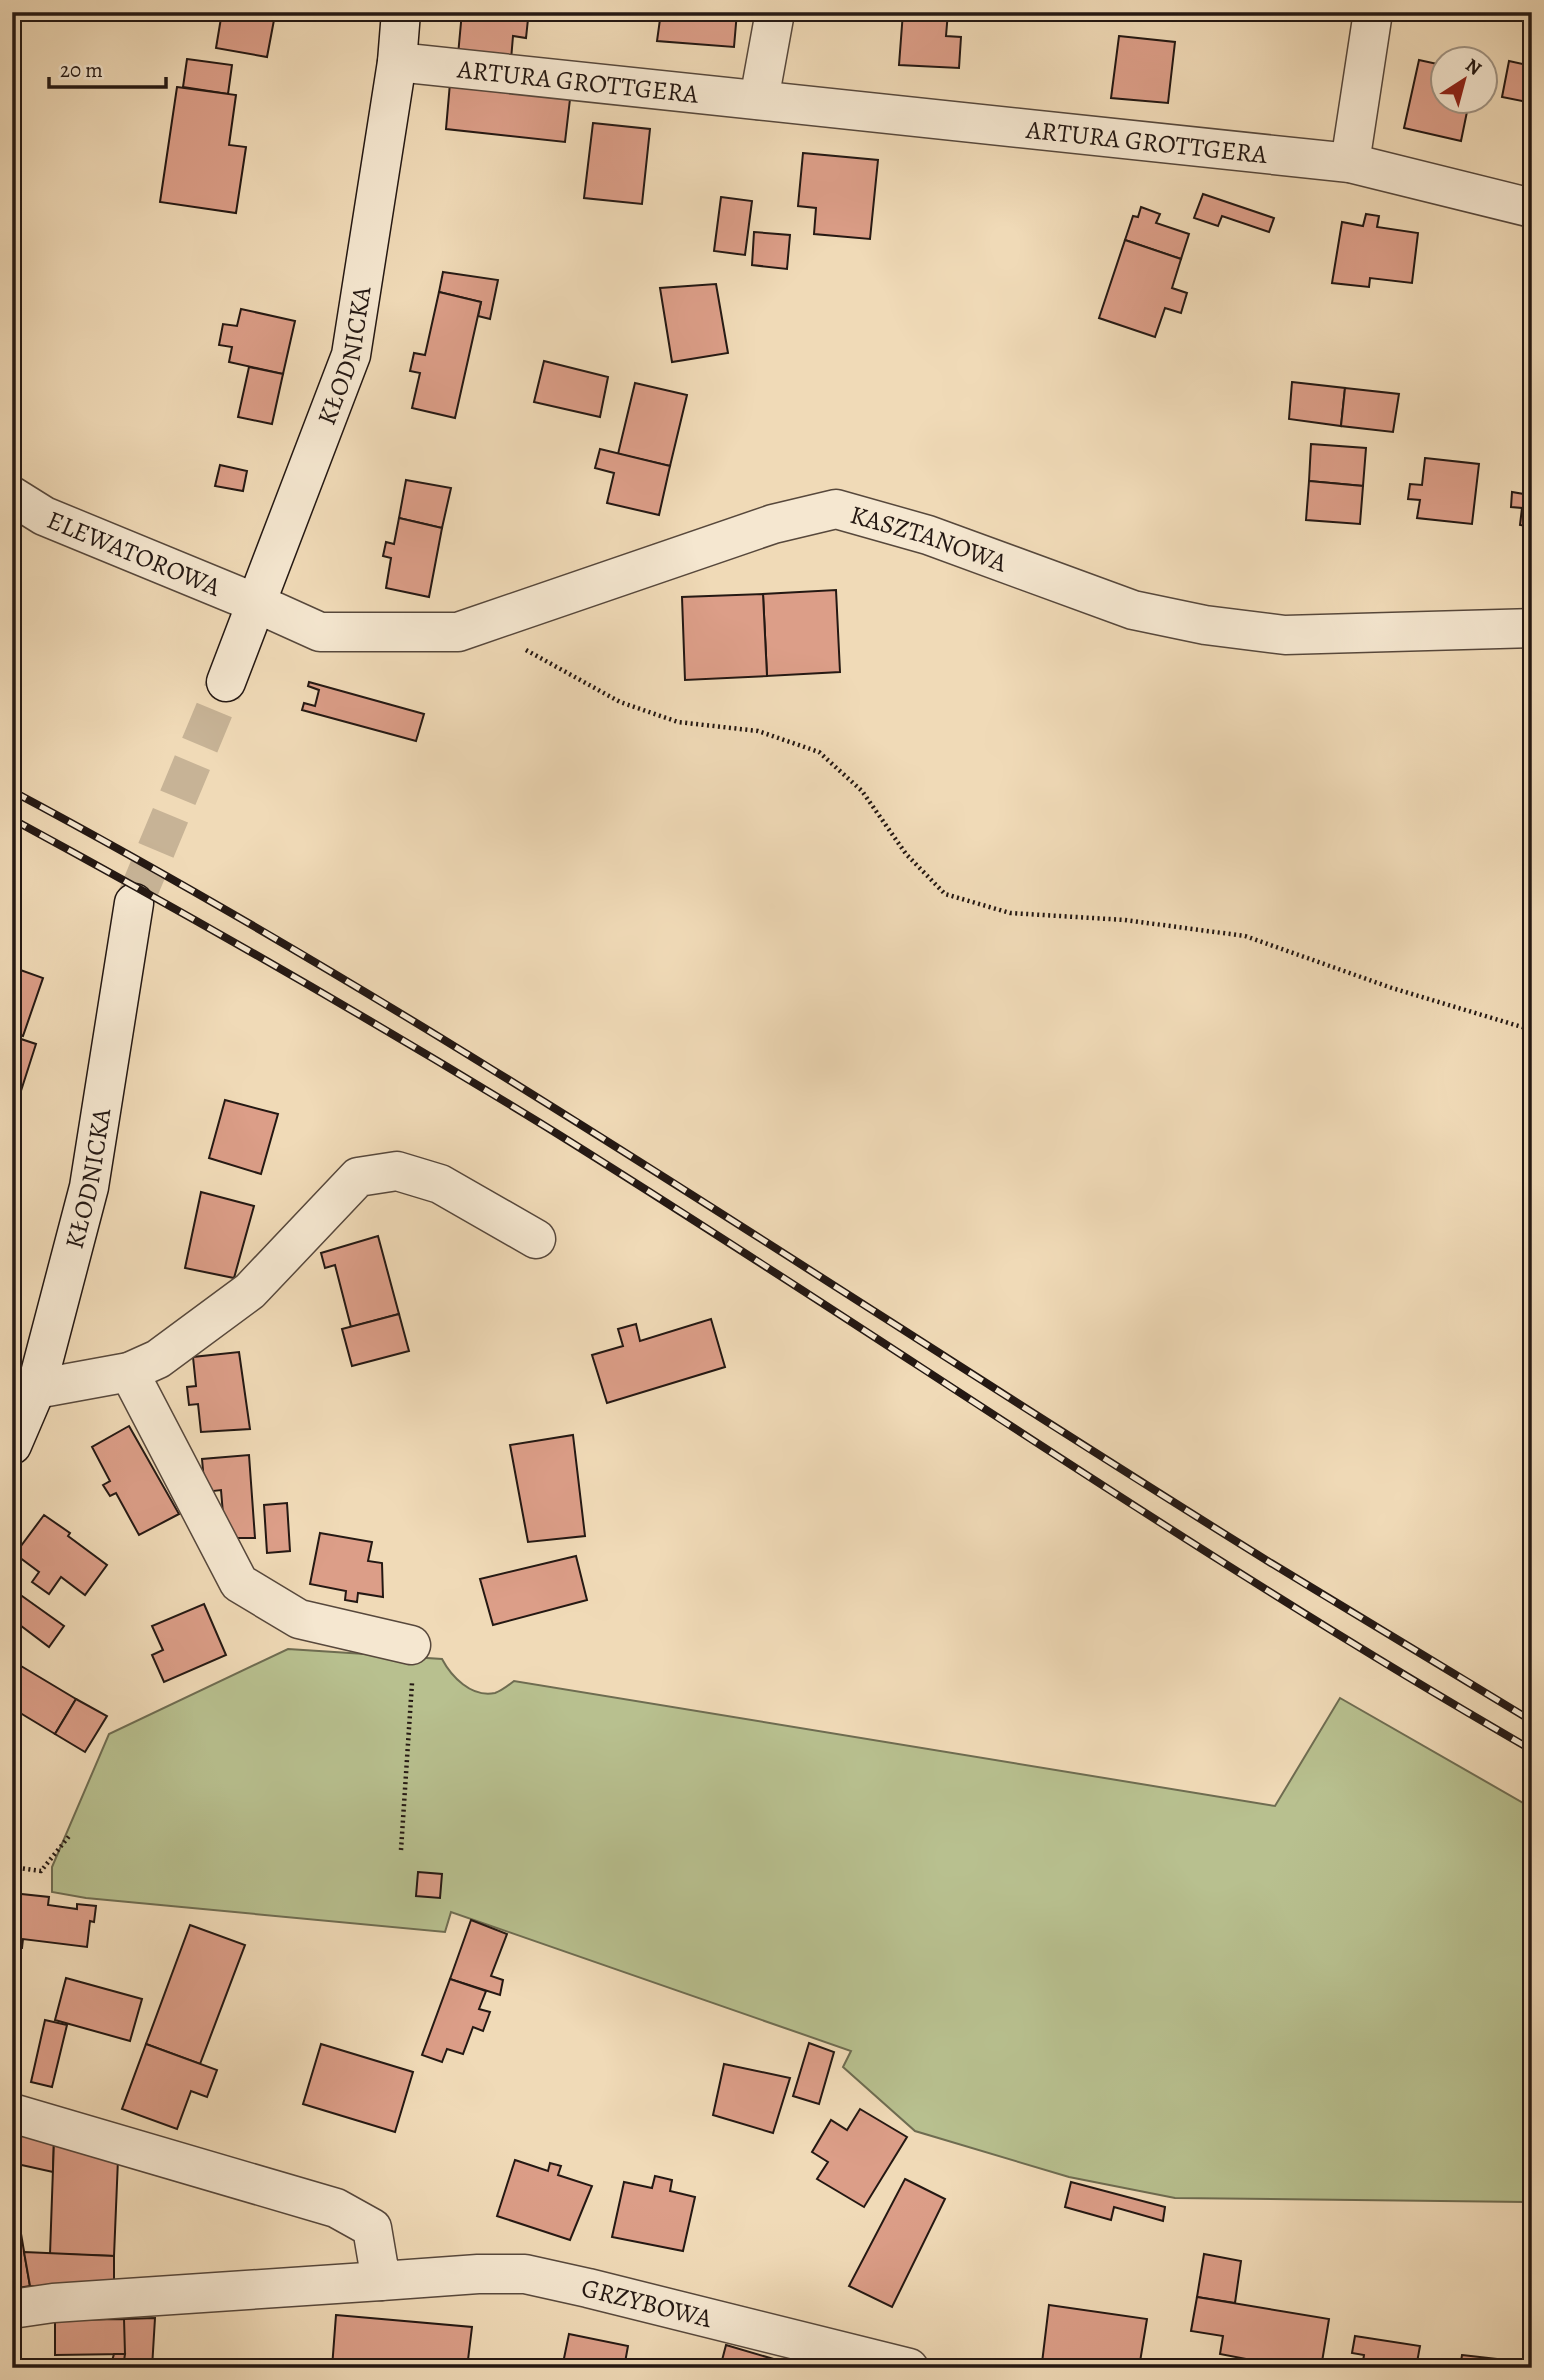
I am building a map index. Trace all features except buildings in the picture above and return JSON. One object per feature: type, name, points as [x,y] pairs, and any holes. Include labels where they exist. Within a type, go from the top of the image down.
[{"type":"street","name":"KŁODNICKA","points":[[226,682],[351,355],[397,62],[401,12]]},
{"type":"street","points":[[759,100],[775,12]]},
{"type":"street","points":[[1350,163],[1373,12]]},
{"type":"street","name":"ARTURA GROTTGERA","points":[[397,62],[1350,163],[1532,208]]},
{"type":"street","name":"ELEWATOROWA","points":[[12,496],[44,516],[258,604]]},
{"type":"street","name":"KASZTANOWA","points":[[258,604],[320,632],[458,632],[774,524],[836,509],[928,535],[1133,610],[1205,625],[1285,635],[1532,628]]},
{"type":"street","name":"KŁODNICKA","points":[[12,1445],[36,1389],[89,1187],[134,903]]},
{"type":"street","points":[[36,1389],[129,1372],[159,1359],[250,1291],[358,1177],[397,1171],[440,1184],[536,1239]]},
{"type":"street","points":[[129,1372],[239,1583],[299,1619],[411,1645]]},
{"type":"street","points":[[12,2113],[336,2208],[372,2228],[381,2281]]},
{"type":"street","name":"GRZYBOWA","points":[[12,2309],[53,2303],[478,2274],[525,2274],[909,2368]]},
{"type":"path","points":[[483,624],[620,702],[678,722],[758,731],[819,752],[862,791],[905,854],[945,894],[1010,913],[1125,920],[1245,936],[1392,988],[1532,1030]]},
{"type":"path","points":[[401,1850],[412,1697],[411,1645]]},
{"type":"path","points":[[12,1867],[41,1871],[70,1835]]},
{"type":"green space","points":[[288,1649],[442,1659],[463,1684],[486,1694],[495,1693],[514,1681],[1275,1806],[1340,1698],[1532,1808],[1532,2202],[1175,2198],[1069,2177],[915,2131],[843,2067],[851,2051],[451,1912],[445,1932],[86,1898],[52,1892],[52,1867],[109,1734]]},
{"type":"tunnel","points":[[134,903],[226,682]]},
{"type":"railway","points":[[12,791],[174,880],[491,1069],[1271,1563],[1532,1721]]},
{"type":"railway","points":[[12,819],[278,968],[540,1123],[1281,1599],[1532,1750]]}]
